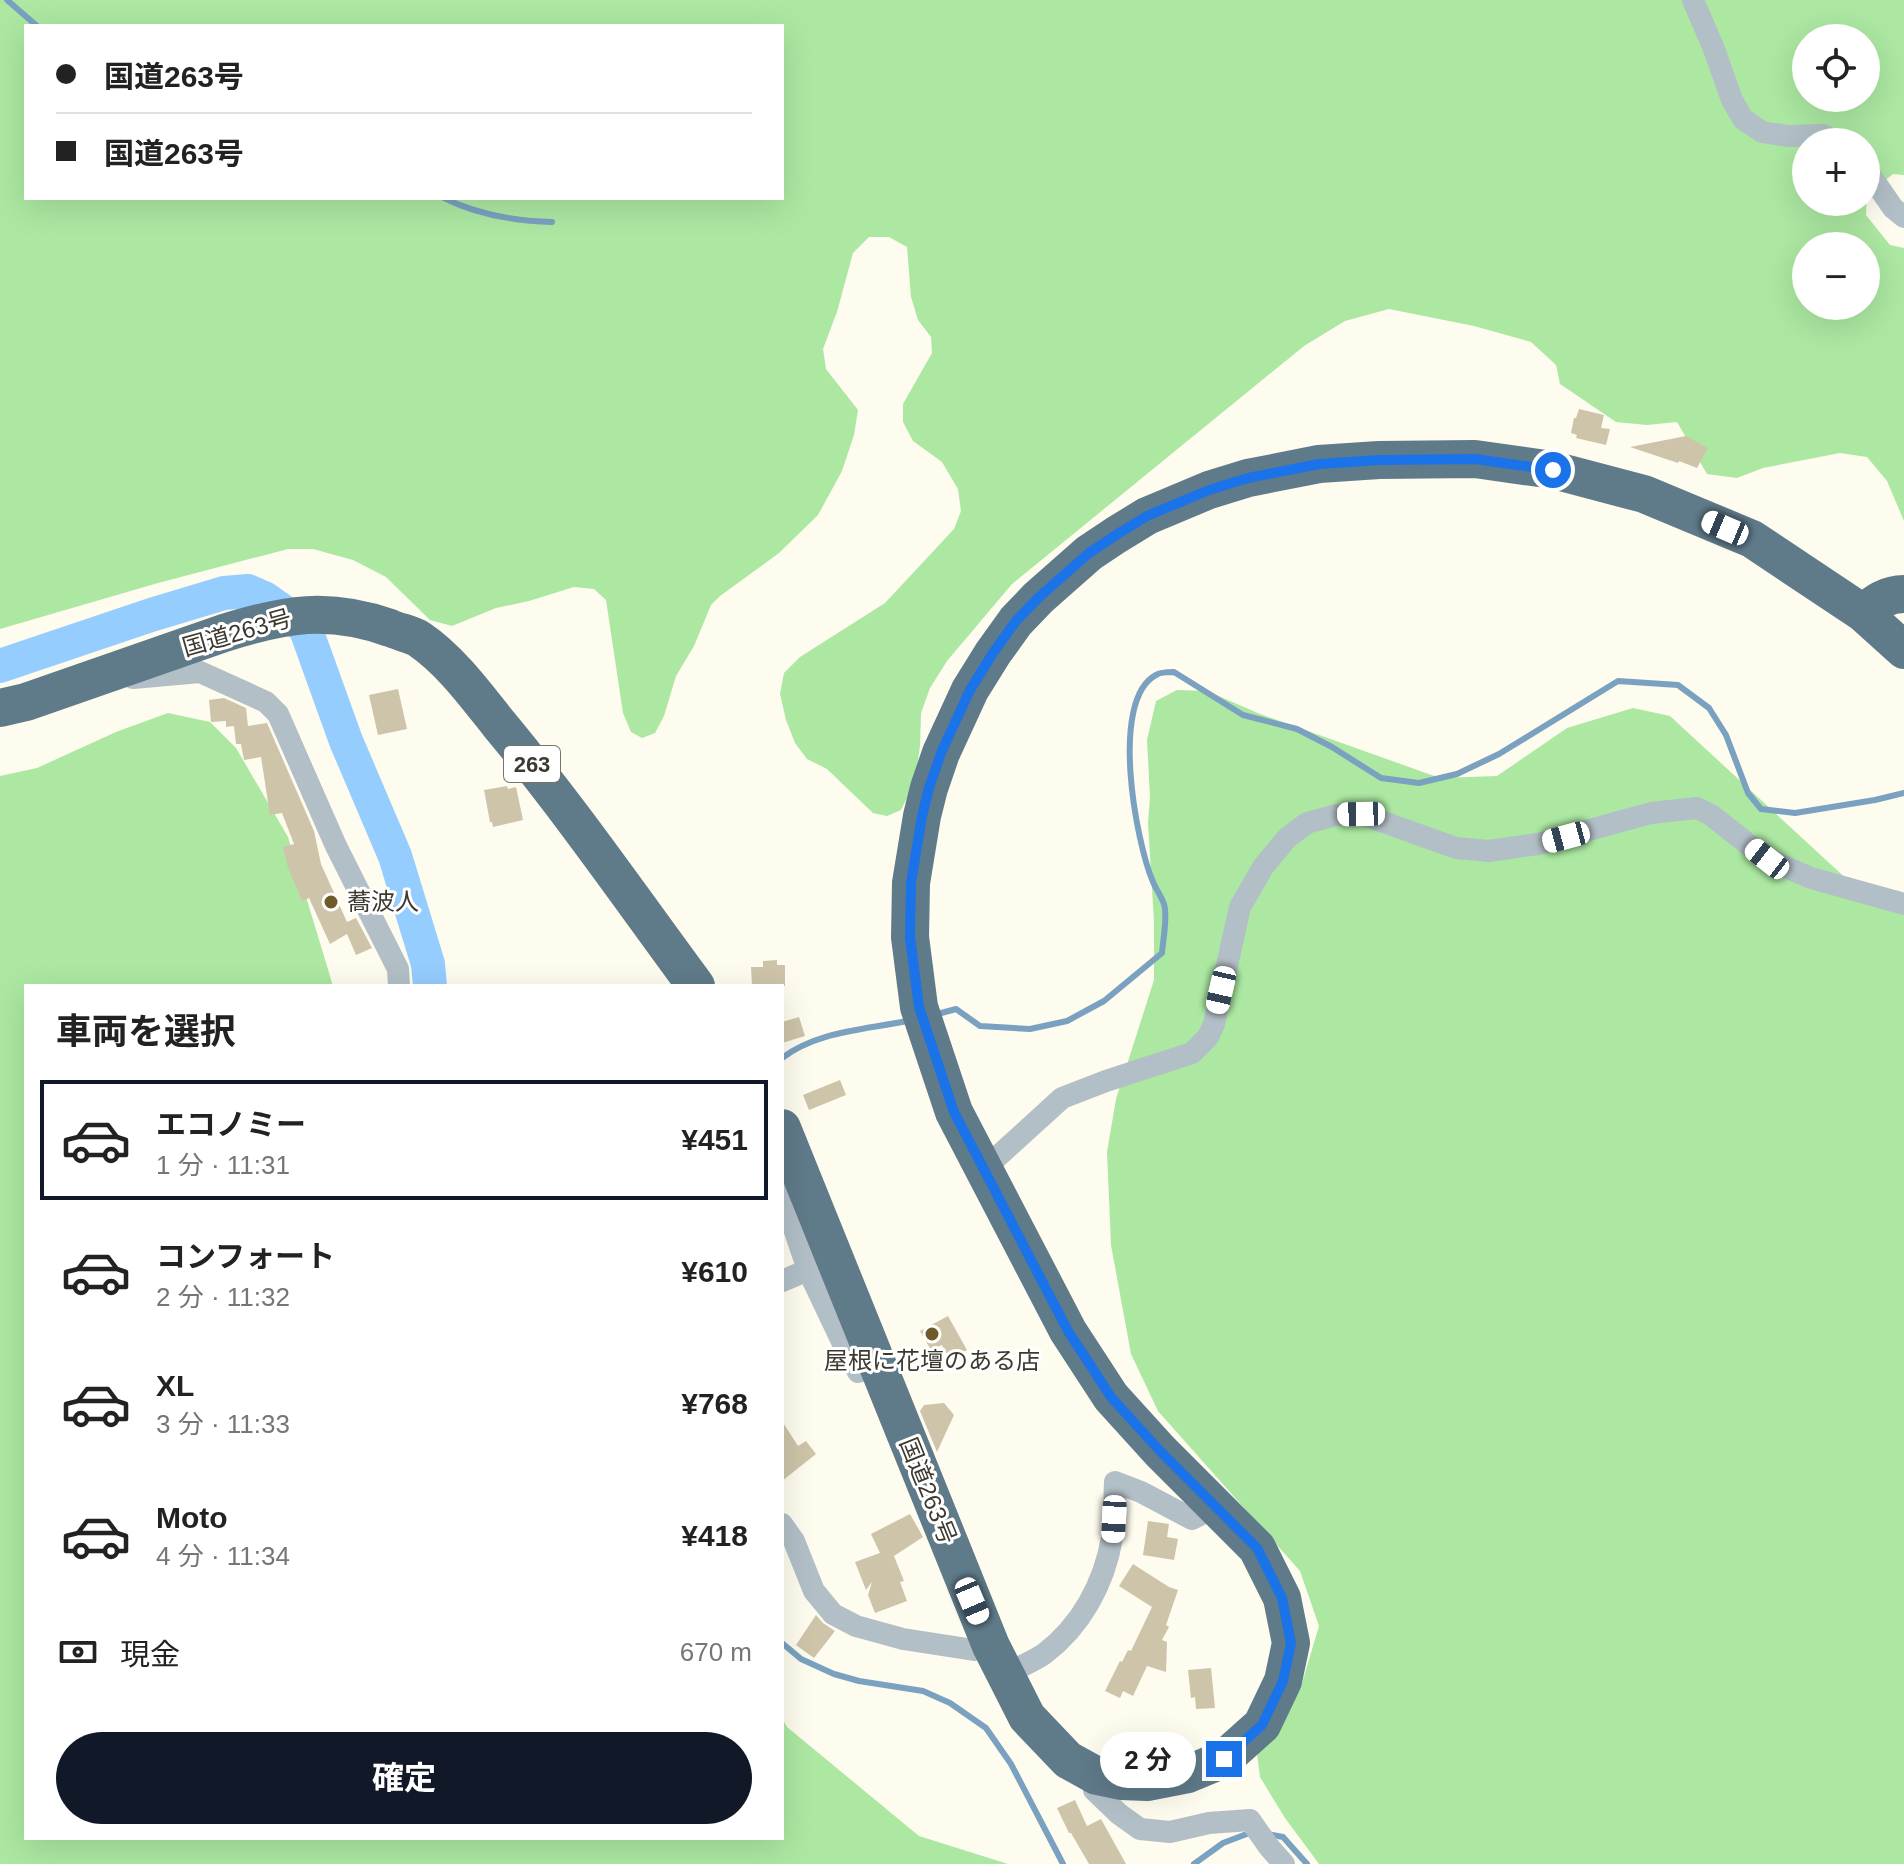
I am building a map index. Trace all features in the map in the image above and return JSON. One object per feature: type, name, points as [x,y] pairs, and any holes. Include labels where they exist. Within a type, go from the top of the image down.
[{"type":"highway","name":"国道263号","points":[[784,1133],[998,1660],[1027,1717],[1068,1760],[1097,1776],[1147,1782],[1188,1774],[1224,1759],[1262,1725],[1283,1681],[1291,1643],[1282,1598],[1257,1548],[1111,1397],[1068,1331],[954,1112],[919,1007],[910,937],[911,883],[922,816],[941,753],[970,690],[1016,621],[1038,598],[1089,553],[1126,528],[1173,504],[1248,478],[1319,464],[1379,460],[1475,459],[1553,470],[1644,494],[1752,539],[1863,613],[1904,650]]},
{"type":"highway","points":[[1863,613],[1890,595],[1904,594]]},
{"type":"highway","name":"国道263号","points":[[0,708],[273,619],[316,614],[365,619],[417,638],[455,671],[524,754],[695,984]]},
{"type":"street","points":[[1693,0],[1732,100],[1743,119],[1762,132],[1792,136]]},
{"type":"street","points":[[1880,189],[1893,208],[1904,217]]},
{"type":"street","points":[[84,682],[200,672],[266,702],[278,714],[336,846],[398,969],[399,984]]},
{"type":"street","points":[[984,1169],[1062,1098],[1192,1053],[1208,1037],[1214,1024],[1240,907],[1263,867],[1287,838],[1307,823],[1336,815],[1361,814],[1456,848],[1489,851],[1538,844],[1651,813],[1697,808],[1711,815],[1767,859],[1811,878],[1904,904]]},
{"type":"street","points":[[784,1199],[808,1270],[858,1372],[879,1366]]},
{"type":"street","points":[[784,1277],[808,1270]]},
{"type":"street","points":[[784,1527],[794,1541],[814,1591],[833,1614],[856,1626],[903,1639],[974,1650],[998,1660],[1043,1655],[1070,1631],[1088,1605],[1105,1570],[1113,1536],[1115,1482],[1192,1519],[1202,1514],[1211,1502]]},
{"type":"street","points":[[1097,1776],[1094,1790],[1140,1829],[1170,1832],[1209,1823],[1250,1820],[1277,1856]]},
{"type":"green space","points":[[0,0],[1904,0],[1904,175],[1893,174],[1880,184],[1880,128],[1792,128],[1792,216],[1867,216],[1880,232],[1792,232],[1792,320],[1880,320],[1880,232],[1890,245],[1904,248],[1904,521],[1887,481],[1867,457],[1840,453],[1763,468],[1737,478],[1707,474],[1677,422],[1647,425],[1616,422],[1560,384],[1556,365],[1531,342],[1474,326],[1389,309],[1345,321],[1304,346],[1012,584],[947,661],[930,688],[921,713],[915,782],[901,810],[887,816],[873,813],[827,769],[807,759],[795,743],[780,694],[784,673],[800,657],[885,603],[954,529],[961,511],[958,489],[942,462],[913,441],[903,422],[903,404],[932,353],[931,337],[918,320],[911,297],[907,247],[889,237],[869,237],[853,253],[823,349],[826,369],[858,410],[854,435],[842,471],[818,515],[779,553],[711,605],[694,646],[676,676],[664,716],[655,733],[642,738],[631,732],[623,713],[606,600],[594,589],[574,587],[496,608],[452,626],[430,620],[386,577],[353,560],[313,549],[288,549],[0,629]]},
{"type":"green space","points":[[1177,690],[1207,691],[1260,714],[1440,778],[1497,776],[1567,728],[1633,708],[1670,716],[1864,895],[1904,910],[1904,1864],[1319,1864],[1285,1818],[1260,1777],[1257,1753],[1300,1690],[1319,1626],[1300,1571],[1158,1411],[1131,1354],[1111,1245],[1107,1152],[1116,1099],[1154,980],[1147,740],[1156,701]]},
{"type":"green space","points":[[168,713],[210,722],[236,748],[288,837],[332,984],[24,984],[24,1840],[784,1840],[784,1722],[919,1836],[1008,1864],[0,1864],[0,776],[37,768],[116,732]]},
{"type":"building","points":[[1579,409],[1604,415],[1601,428],[1610,429],[1606,445],[1576,438],[1577,435],[1571,433]]},
{"type":"building","points":[[1686,436],[1708,448],[1697,468],[1630,447]]},
{"type":"building","points":[[398,689],[407,729],[378,735],[369,695]]},
{"type":"building","points":[[224,698],[246,708],[248,726],[267,723],[314,831],[321,864],[347,922],[356,918],[372,948],[356,955],[347,934],[330,944],[309,898],[302,901],[283,847],[294,844],[282,813],[270,815],[261,757],[244,760],[241,744],[236,744],[234,726],[226,727],[226,721],[211,722],[209,700]]},
{"type":"building","points":[[507,786],[508,789],[516,787],[523,820],[493,827],[484,790]]},
{"type":"building","points":[[777,960],[777,965],[785,965],[785,986],[752,984],[751,967],[763,967],[763,961]]},
{"type":"building","points":[[799,1017],[805,1036],[784,1042],[784,1021]]},
{"type":"building","points":[[840,1080],[846,1095],[809,1110],[803,1095]]},
{"type":"building","points":[[948,1316],[967,1350],[950,1360],[942,1345],[931,1350],[920,1331]]},
{"type":"building","points":[[944,1403],[954,1415],[937,1452],[920,1411],[924,1405]]},
{"type":"building","points":[[784,1424],[798,1446],[806,1441],[816,1454],[784,1479]]},
{"type":"building","points":[[910,1514],[923,1537],[894,1556],[904,1581],[900,1582],[907,1601],[875,1613],[868,1595],[872,1582],[866,1590],[855,1562],[880,1553],[871,1534]]},
{"type":"building","points":[[1148,1521],[1169,1524],[1167,1537],[1178,1539],[1174,1560],[1143,1555]]},
{"type":"building","points":[[1133,1564],[1178,1590],[1166,1625],[1169,1627],[1162,1640],[1167,1642],[1166,1672],[1147,1666],[1133,1696],[1123,1691],[1120,1698],[1105,1691],[1120,1661],[1128,1650],[1131,1651],[1152,1607],[1119,1586]]},
{"type":"building","points":[[816,1615],[835,1631],[814,1658],[796,1645]]},
{"type":"building","points":[[1211,1668],[1215,1708],[1196,1709],[1195,1697],[1191,1698],[1188,1670]]},
{"type":"building","points":[[1075,1800],[1087,1826],[1101,1819],[1126,1864],[1089,1864],[1057,1808]]},
{"type":"waterway","points":[[7,0],[35,24]]},
{"type":"waterway","points":[[449,200],[496,216],[552,222]]},
{"type":"waterway","points":[[0,666],[224,593],[248,591],[264,598],[305,627],[346,741],[395,856],[428,964],[430,984]]},
{"type":"waterway","points":[[934,1015],[956,1009],[980,1026],[1030,1029],[1067,1021],[1104,1001],[1162,953],[1165,909],[1146,863],[1130,773],[1133,712],[1142,689],[1162,673],[1174,672],[1243,715],[1297,729],[1381,778],[1419,783],[1457,774],[1499,754],[1618,681],[1678,685],[1709,708],[1726,735],[1748,793],[1761,809],[1795,813],[1904,793]]},
{"type":"waterway","points":[[784,1057],[827,1036],[911,1020]]},
{"type":"waterway","points":[[784,1645],[801,1659],[834,1674],[923,1691],[950,1703],[986,1728],[1011,1764],[1063,1864]]},
{"type":"waterway","points":[[1194,1864],[1223,1843],[1252,1832]]},
{"type":"waterway","points":[[1267,1834],[1283,1837],[1307,1864]]},
{"type":"place","name":"蕎波人","points":[[331,902]]},
{"type":"place","name":"屋根に花壇のある店","points":[[932,1334]]},
{"type":"route","points":[[1224,1759],[1262,1725],[1283,1681],[1291,1643],[1282,1598],[1257,1548],[1111,1397],[1068,1331],[954,1112],[919,1007],[910,937],[911,883],[929,788],[941,753],[970,690],[1016,621],[1089,553],[1147,516],[1209,490],[1248,478],[1319,464],[1475,459],[1553,470]]}]
